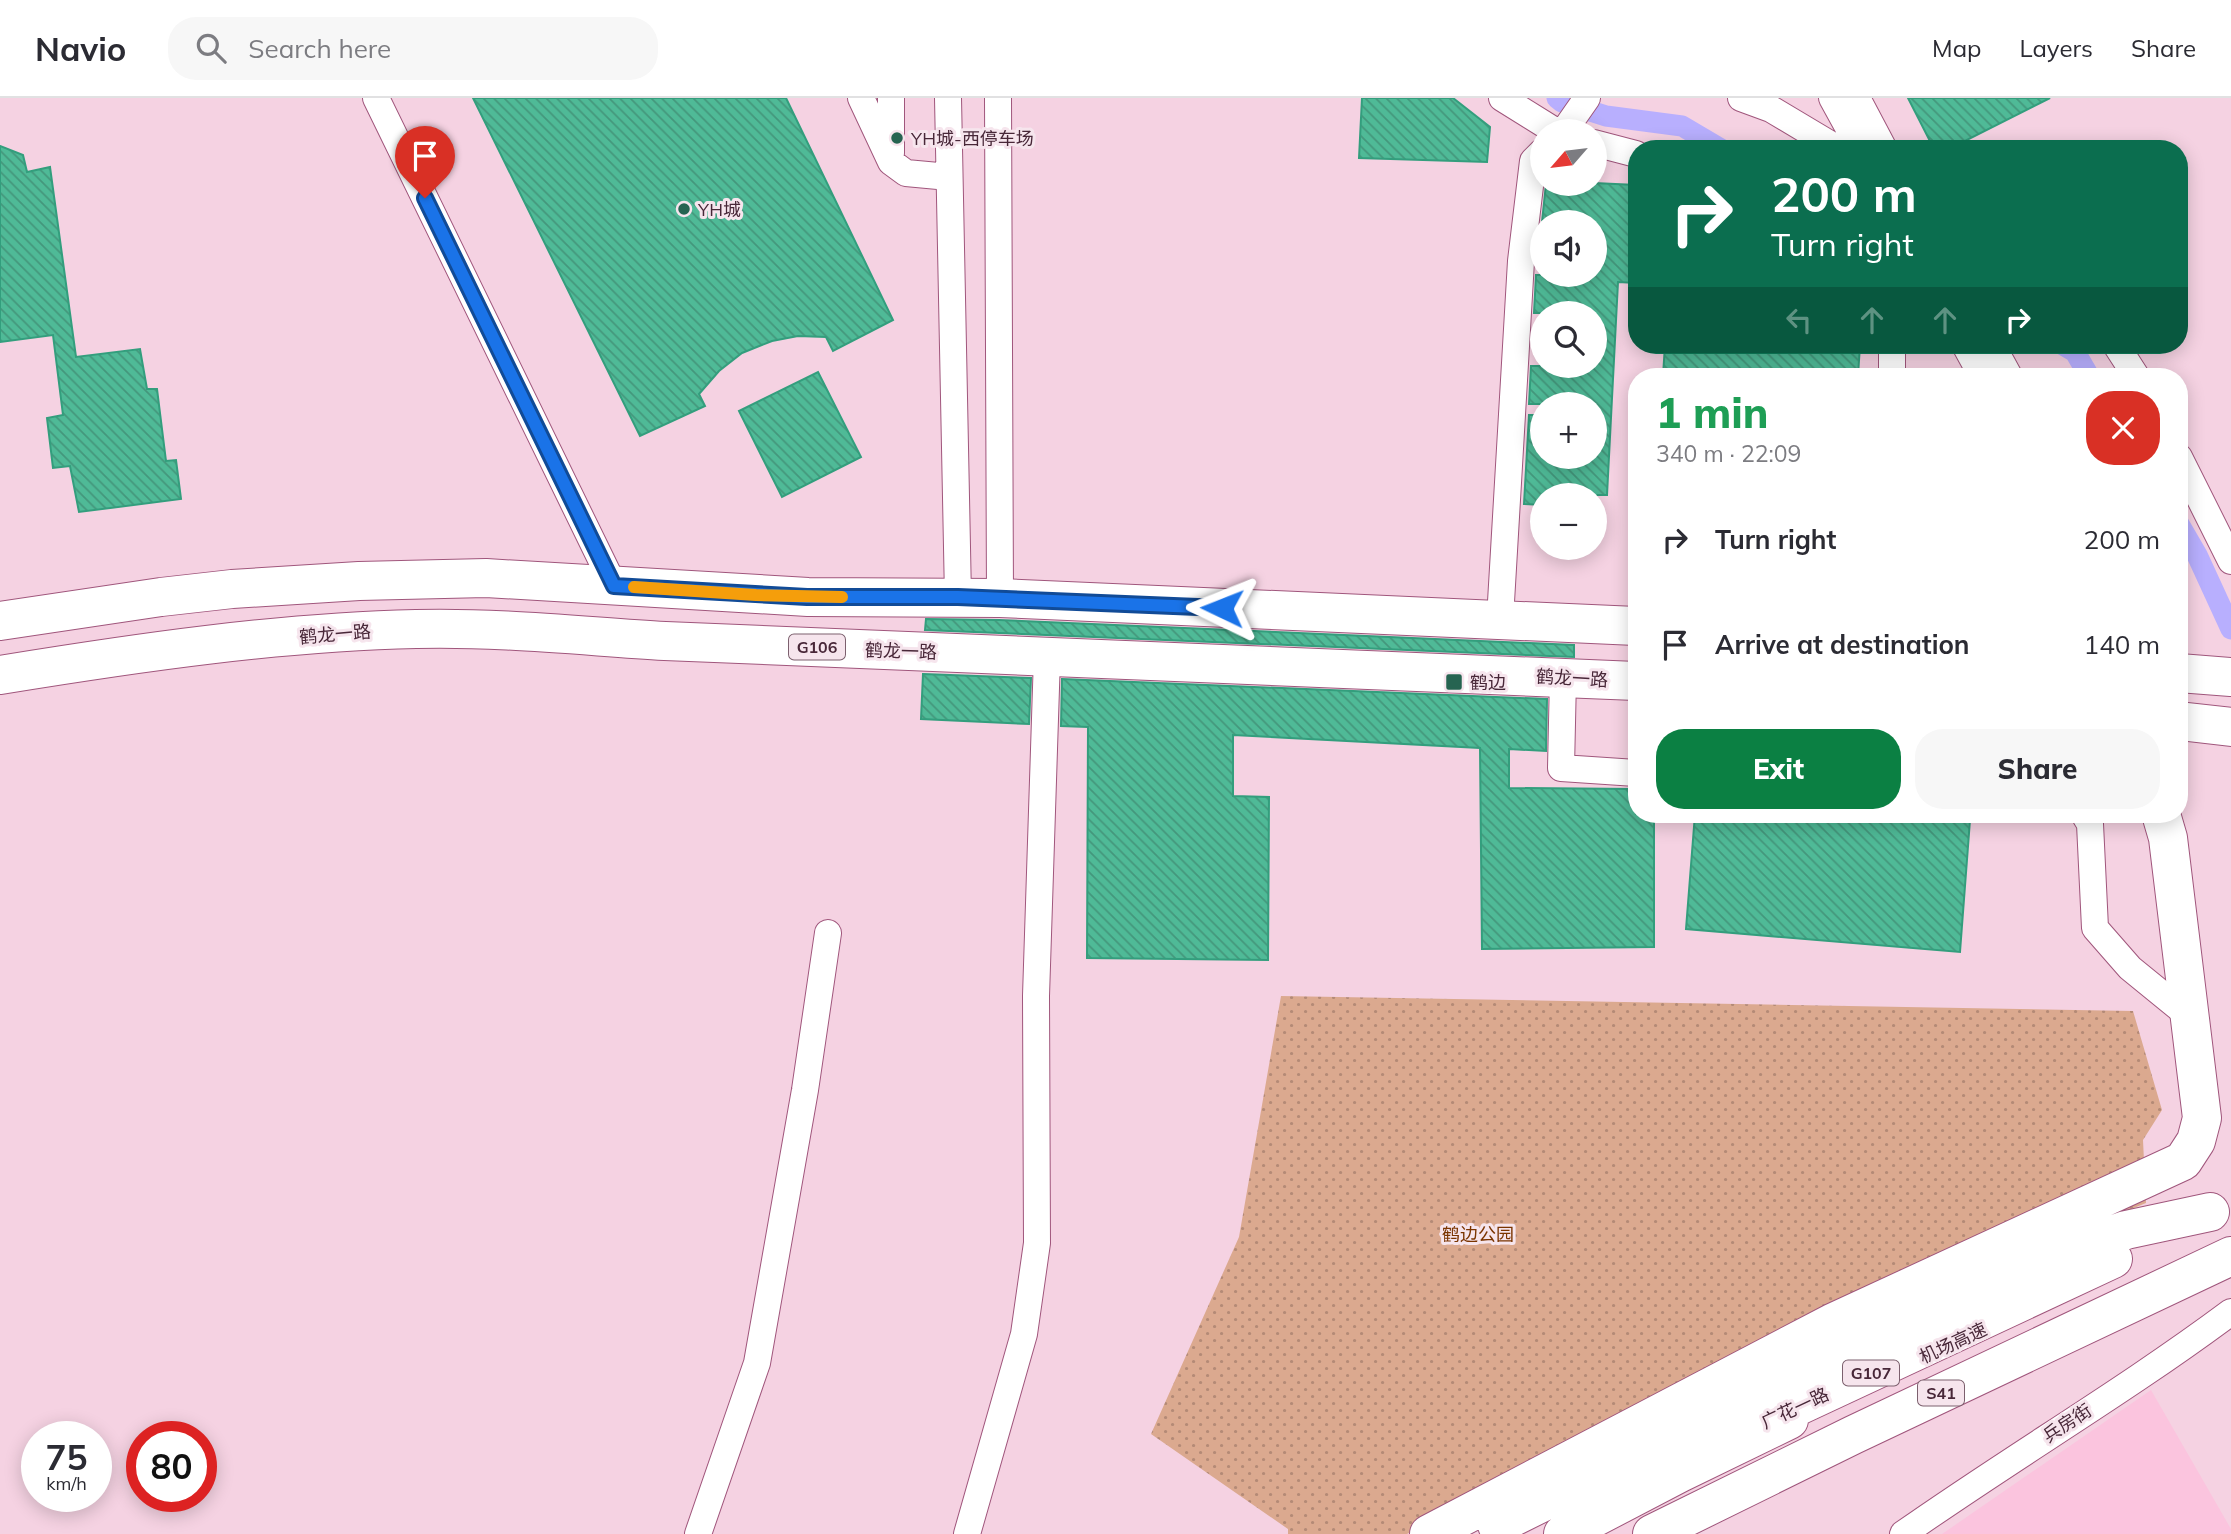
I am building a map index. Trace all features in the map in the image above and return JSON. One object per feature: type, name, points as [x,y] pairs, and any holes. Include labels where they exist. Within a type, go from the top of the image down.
[{"type":"highway","points":[[0,621],[173,595],[324,583],[486,578],[807,597],[1000,598],[1628,626]]},
{"type":"highway","name":"鹤龙一路","points":[[0,675],[185,649],[327,634],[419,629],[1628,681]]},
{"type":"highway","points":[[2126,1230],[2183,1161],[2196,1141],[2202,1118],[2168,838],[2164,823]]},
{"type":"highway","points":[[1429,1534],[1832,1323],[2183,1161]]},
{"type":"highway","points":[[1478,1534],[2002,1274],[2126,1230],[2224,1209]]},
{"type":"highway","name":"广花一路","points":[[1533,1534],[1781,1414],[2224,1209]]},
{"type":"highway","name":"机场高速","points":[[1563,1534],[1748,1440],[2224,1209]]},
{"type":"highway","name":"S41","points":[[1652,1534],[1840,1441],[2231,1256]]},
{"type":"highway","points":[[1681,1534],[2231,1273]]},
{"type":"street","points":[[376,98],[614,586]]},
{"type":"street","points":[[861,98],[891,162],[906,173],[949,177]]},
{"type":"street","points":[[891,98],[891,162]]},
{"type":"street","points":[[948,98],[958,597]]},
{"type":"street","points":[[998,98],[1000,598]]},
{"type":"street","points":[[1502,98],[1536,119]]},
{"type":"street","points":[[1572,119],[1587,98]]},
{"type":"street","points":[[1741,98],[1770,109],[1823,140]]},
{"type":"street","points":[[1832,98],[1855,140]]},
{"type":"street","points":[[1857,98],[1879,140]]},
{"type":"street","points":[[1607,146],[1628,152]]},
{"type":"street","points":[[1500,619],[1521,261],[1530,186]]},
{"type":"street","points":[[2188,475],[2231,561]]},
{"type":"street","points":[[967,1534],[1024,1334],[1037,1243],[1036,996],[1047,657]]},
{"type":"street","points":[[1563,678],[1561,768],[1628,772]]},
{"type":"street","points":[[2089,823],[2095,928],[2130,968],[2189,1016]]},
{"type":"street","points":[[698,1534],[757,1363],[805,1090],[828,933]]},
{"type":"street","name":"兵房街","points":[[1903,1534],[2231,1312]]},
{"type":"shaded area","points":[[2151,1390],[2231,1529],[2231,1534],[1942,1534]]},
{"type":"green space","name":"鹤边公园","points":[[1281,996],[2133,1011],[2162,1110],[2143,1140],[2146,1203],[1865,1318],[1609,1430],[1407,1534],[1288,1534],[1288,1529],[1151,1434],[1239,1237]]},
{"type":"building","name":"YH城","points":[[473,98],[786,98],[893,320],[833,351],[826,337],[798,336],[772,341],[742,353],[719,371],[699,394],[705,406],[640,436]]},
{"type":"building","points":[[1362,98],[1453,98],[1490,127],[1487,162],[1359,158]]},
{"type":"building","points":[[1908,98],[2050,98],[1967,140],[1929,140]]},
{"type":"building","points":[[0,146],[23,155],[27,172],[50,167],[76,357],[140,349],[147,389],[157,389],[166,461],[176,460],[181,499],[79,512],[70,466],[53,468],[47,418],[63,415],[53,335],[0,342]]},
{"type":"building","points":[[1607,184],[1628,185],[1628,283],[1618,282],[1607,495],[1607,483],[1530,483],[1530,504],[1524,504],[1529,415],[1530,469],[1607,469],[1607,392],[1530,392],[1529,404],[1530,378],[1607,378],[1607,301],[1535,301],[1535,287],[1607,287],[1607,210],[1543,210],[1545,196],[1607,196]]},
{"type":"building","points":[[1664,354],[1859,354],[1859,368],[1664,368]]},
{"type":"building","points":[[818,372],[861,457],[782,497],[739,411]]},
{"type":"building","points":[[926,619],[1574,645],[1574,657],[925,630]]},
{"type":"building","points":[[923,674],[1031,678],[1029,724],[921,719]]},
{"type":"building","points":[[1062,679],[1547,699],[1546,751],[1509,749],[1509,788],[1628,789],[1628,823],[1654,823],[1654,947],[1482,949],[1480,748],[1233,735],[1233,796],[1269,797],[1268,960],[1087,958],[1088,727],[1061,726]]},
{"type":"building","points":[[1694,823],[1970,823],[1960,952],[1686,929]]},
{"type":"waterway","points":[[1557,98],[1606,116],[1682,126],[1706,140]]},
{"type":"waterway","points":[[2076,354],[2084,368]]},
{"type":"waterway","points":[[2188,540],[2231,629]]},
{"type":"slow traffic","points":[[634,587],[756,595],[842,597]]},
{"type":"place","name":"YH城-西停车场","points":[[897,138]]},
{"type":"place","name":"YH城","points":[[684,209]]},
{"type":"place","name":"鹤边","points":[[1454,682]]},
{"type":"route","points":[[425,198],[614,586],[807,597],[958,597],[1222,608]]}]
